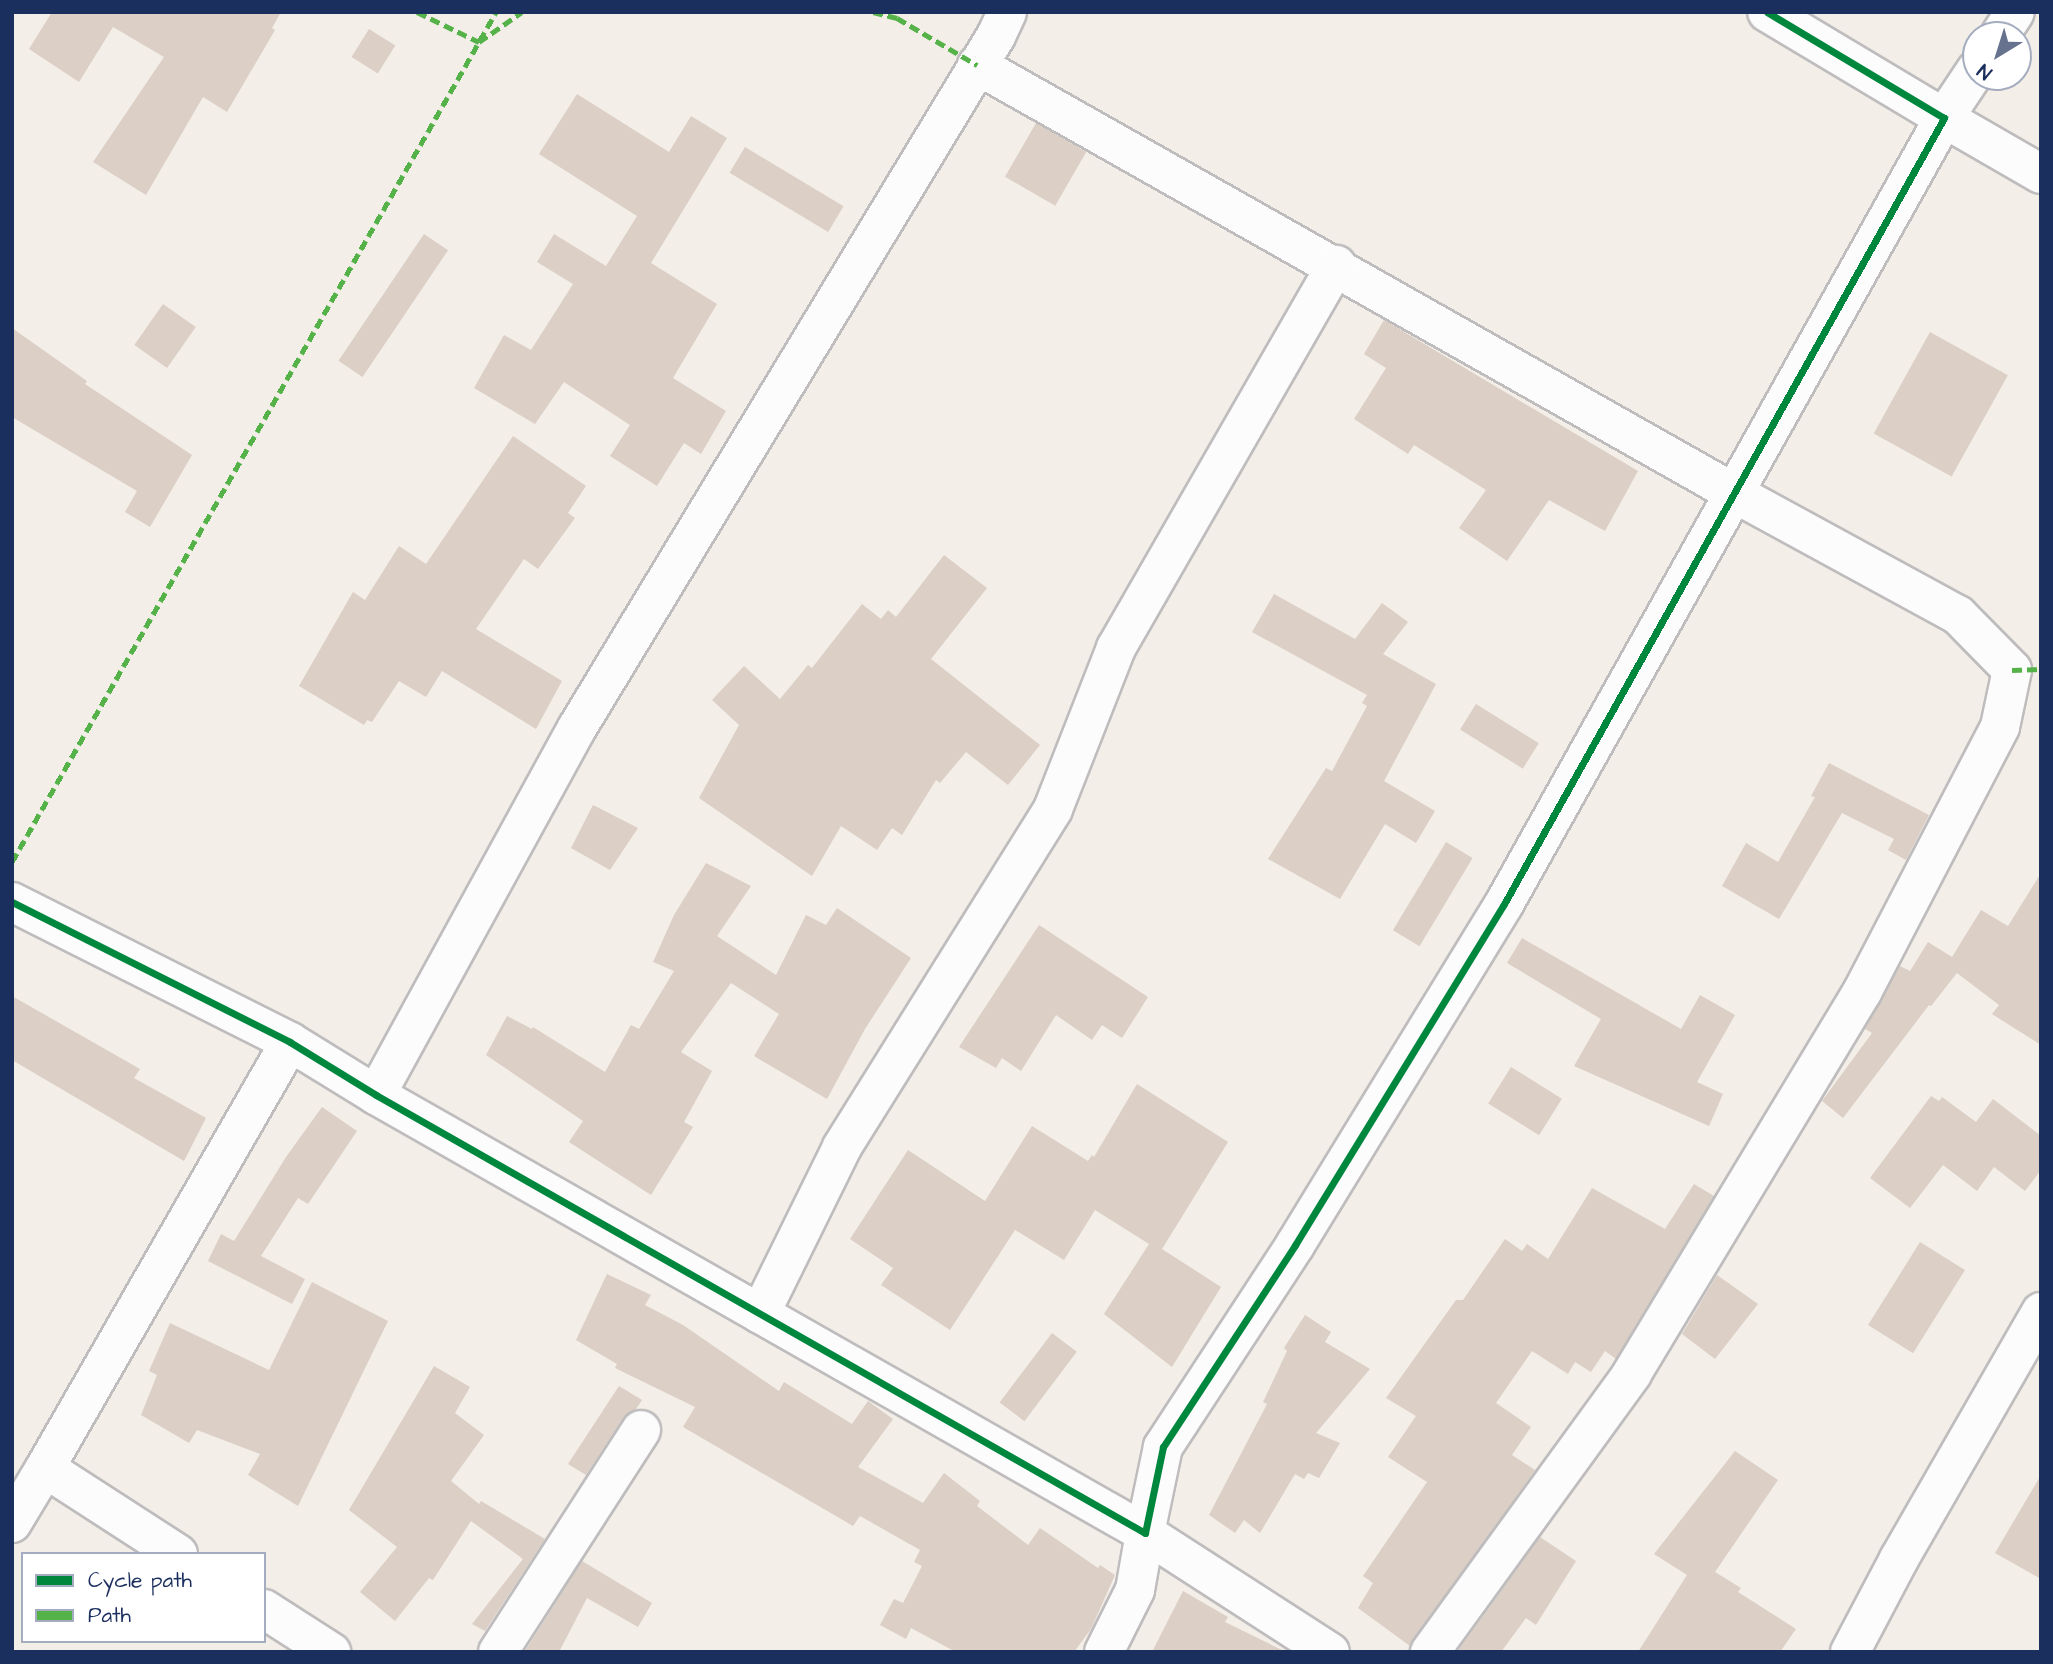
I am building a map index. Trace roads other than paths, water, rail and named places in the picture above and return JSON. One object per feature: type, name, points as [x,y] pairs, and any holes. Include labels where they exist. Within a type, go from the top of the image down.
[{"type":"street","points":[[376,1095],[577,728],[1007,12]]},
{"type":"street","points":[[1767,12],[2041,174]]},
{"type":"street","points":[[977,65],[1336,265],[1734,493],[1958,615],[2012,670],[2000,727],[1862,992],[1639,1362],[1430,1652]]},
{"type":"street","points":[[1104,1652],[1135,1591],[1163,1447],[1296,1245],[1504,905],[1944,118],[1962,91]]},
{"type":"street","points":[[760,1314],[842,1147],[1053,809],[1116,648],[1336,265]]},
{"type":"street","points":[[12,902],[290,1042],[376,1095],[1145,1533],[1330,1652]]},
{"type":"street","points":[[12,1523],[290,1042]]},
{"type":"street","points":[[1850,1652],[1899,1559],[2041,1312]]},
{"type":"street","points":[[498,1652],[641,1430]]},
{"type":"street","points":[[45,1468],[175,1552]]},
{"type":"street","points":[[266,1610],[331,1652]]}]
